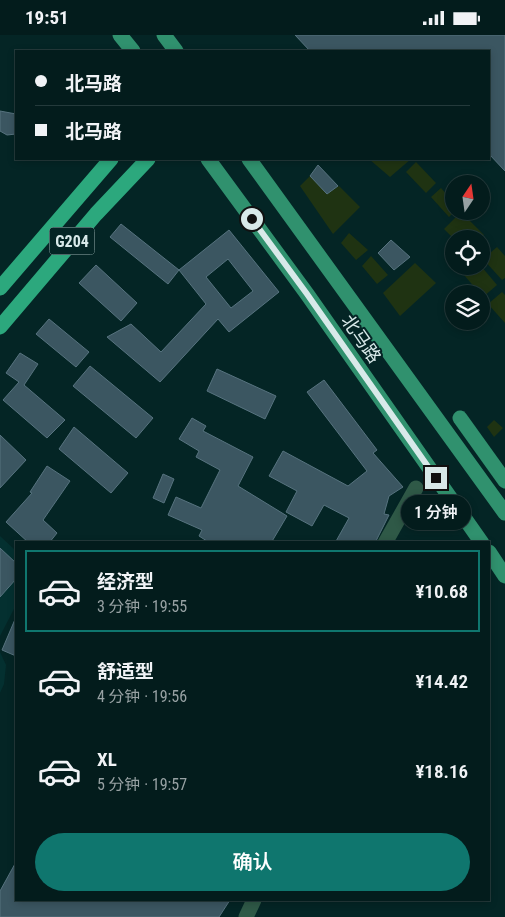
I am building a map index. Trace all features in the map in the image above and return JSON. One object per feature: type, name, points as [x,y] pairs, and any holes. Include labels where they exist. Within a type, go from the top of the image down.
[{"type":"highway","name":"G204","points":[[0,289],[110,160]]},
{"type":"highway","name":"G204","points":[[0,327],[96,214],[147,160]]},
{"type":"main road","points":[[120,35],[132,50]]},
{"type":"main road","points":[[164,35],[175,50]]},
{"type":"main road","name":"北马路","points":[[209,160],[307,294],[481,541]]},
{"type":"main road","name":"北马路","points":[[250,160],[505,513]]},
{"type":"main road","points":[[460,418],[505,481]]},
{"type":"main road","points":[[490,554],[505,576]]},
{"type":"street","points":[[386,541],[416,488]]},
{"type":"street","points":[[246,917],[254,901]]},
{"type":"shaded area","points":[[0,536],[15,550],[15,607],[0,636]]},
{"type":"shaded area","points":[[0,652],[6,665],[4,684],[0,693]]},
{"type":"green space","points":[[370,160],[410,160],[390,177]]},
{"type":"green space","points":[[416,162],[436,183],[426,193],[406,172]]},
{"type":"green space","points":[[310,176],[327,194],[339,186],[360,207],[333,234],[300,186]]},
{"type":"green space","points":[[441,188],[445,193],[445,213],[431,197]]},
{"type":"green space","points":[[453,220],[469,220],[479,230],[445,230]]},
{"type":"green space","points":[[349,233],[368,250],[356,260],[341,243]]},
{"type":"green space","points":[[497,247],[505,256],[505,278],[502,280],[490,267],[490,253]]},
{"type":"green space","points":[[371,256],[388,275],[377,284],[362,266]]},
{"type":"green space","points":[[415,263],[436,283],[400,316],[383,293]]},
{"type":"green space","points":[[464,275],[489,275],[497,285],[490,291],[490,285],[473,285]]},
{"type":"green space","points":[[502,292],[505,295],[505,323],[490,306],[490,302]]},
{"type":"green space","points":[[494,420],[503,428],[494,437],[487,427]]},
{"type":"building","points":[[295,35],[505,35],[505,171],[490,155],[490,50],[309,50]]},
{"type":"building","points":[[0,111],[15,114],[15,134],[7,135],[0,131]]},
{"type":"building","points":[[318,165],[338,186],[327,194],[310,176]]},
{"type":"building","points":[[121,224],[179,270],[168,284],[110,237]]},
{"type":"building","points":[[229,230],[279,292],[229,332],[218,319],[160,382],[107,337],[131,324],[161,352],[206,304],[179,270]],"holes":[[[228,259],[253,291],[231,308],[206,277]]]},
{"type":"building","points":[[391,240],[410,257],[394,270],[378,253]]},
{"type":"building","points":[[96,265],[137,303],[121,321],[79,283]]},
{"type":"building","points":[[49,319],[89,352],[76,367],[36,334]]},
{"type":"building","points":[[20,353],[38,364],[24,385],[65,420],[47,438],[3,400],[19,382],[6,373]]},
{"type":"building","points":[[90,366],[153,418],[136,438],[73,386]]},
{"type":"building","points":[[217,369],[276,396],[265,419],[207,391]]},
{"type":"building","points":[[324,380],[377,450],[373,453],[403,487],[389,496],[384,514],[389,515],[376,541],[336,541],[349,518],[324,505],[312,526],[286,512],[297,491],[269,476],[283,451],[348,486],[367,471],[307,392]]},
{"type":"building","points":[[192,418],[206,426],[203,431],[253,457],[238,486],[287,516],[272,541],[207,541],[199,536],[202,530],[168,515],[176,497],[201,508],[220,470],[196,457],[199,451],[179,439]]},
{"type":"building","points":[[74,427],[128,473],[111,493],[59,449]]},
{"type":"building","points":[[0,435],[26,460],[0,488]]},
{"type":"building","points":[[47,466],[70,481],[43,520],[57,533],[51,541],[27,541],[6,522],[32,493],[30,492]]},
{"type":"building","points":[[163,474],[174,479],[164,503],[153,498]]},
{"type":"building","points":[[0,548],[15,562],[15,580],[0,597]]},
{"type":"building","points":[[15,619],[15,656],[2,650]]},
{"type":"building","points":[[15,864],[15,901],[229,901],[219,917],[0,917],[0,891]]},
{"type":"route","points":[[252,219],[436,478]]}]
